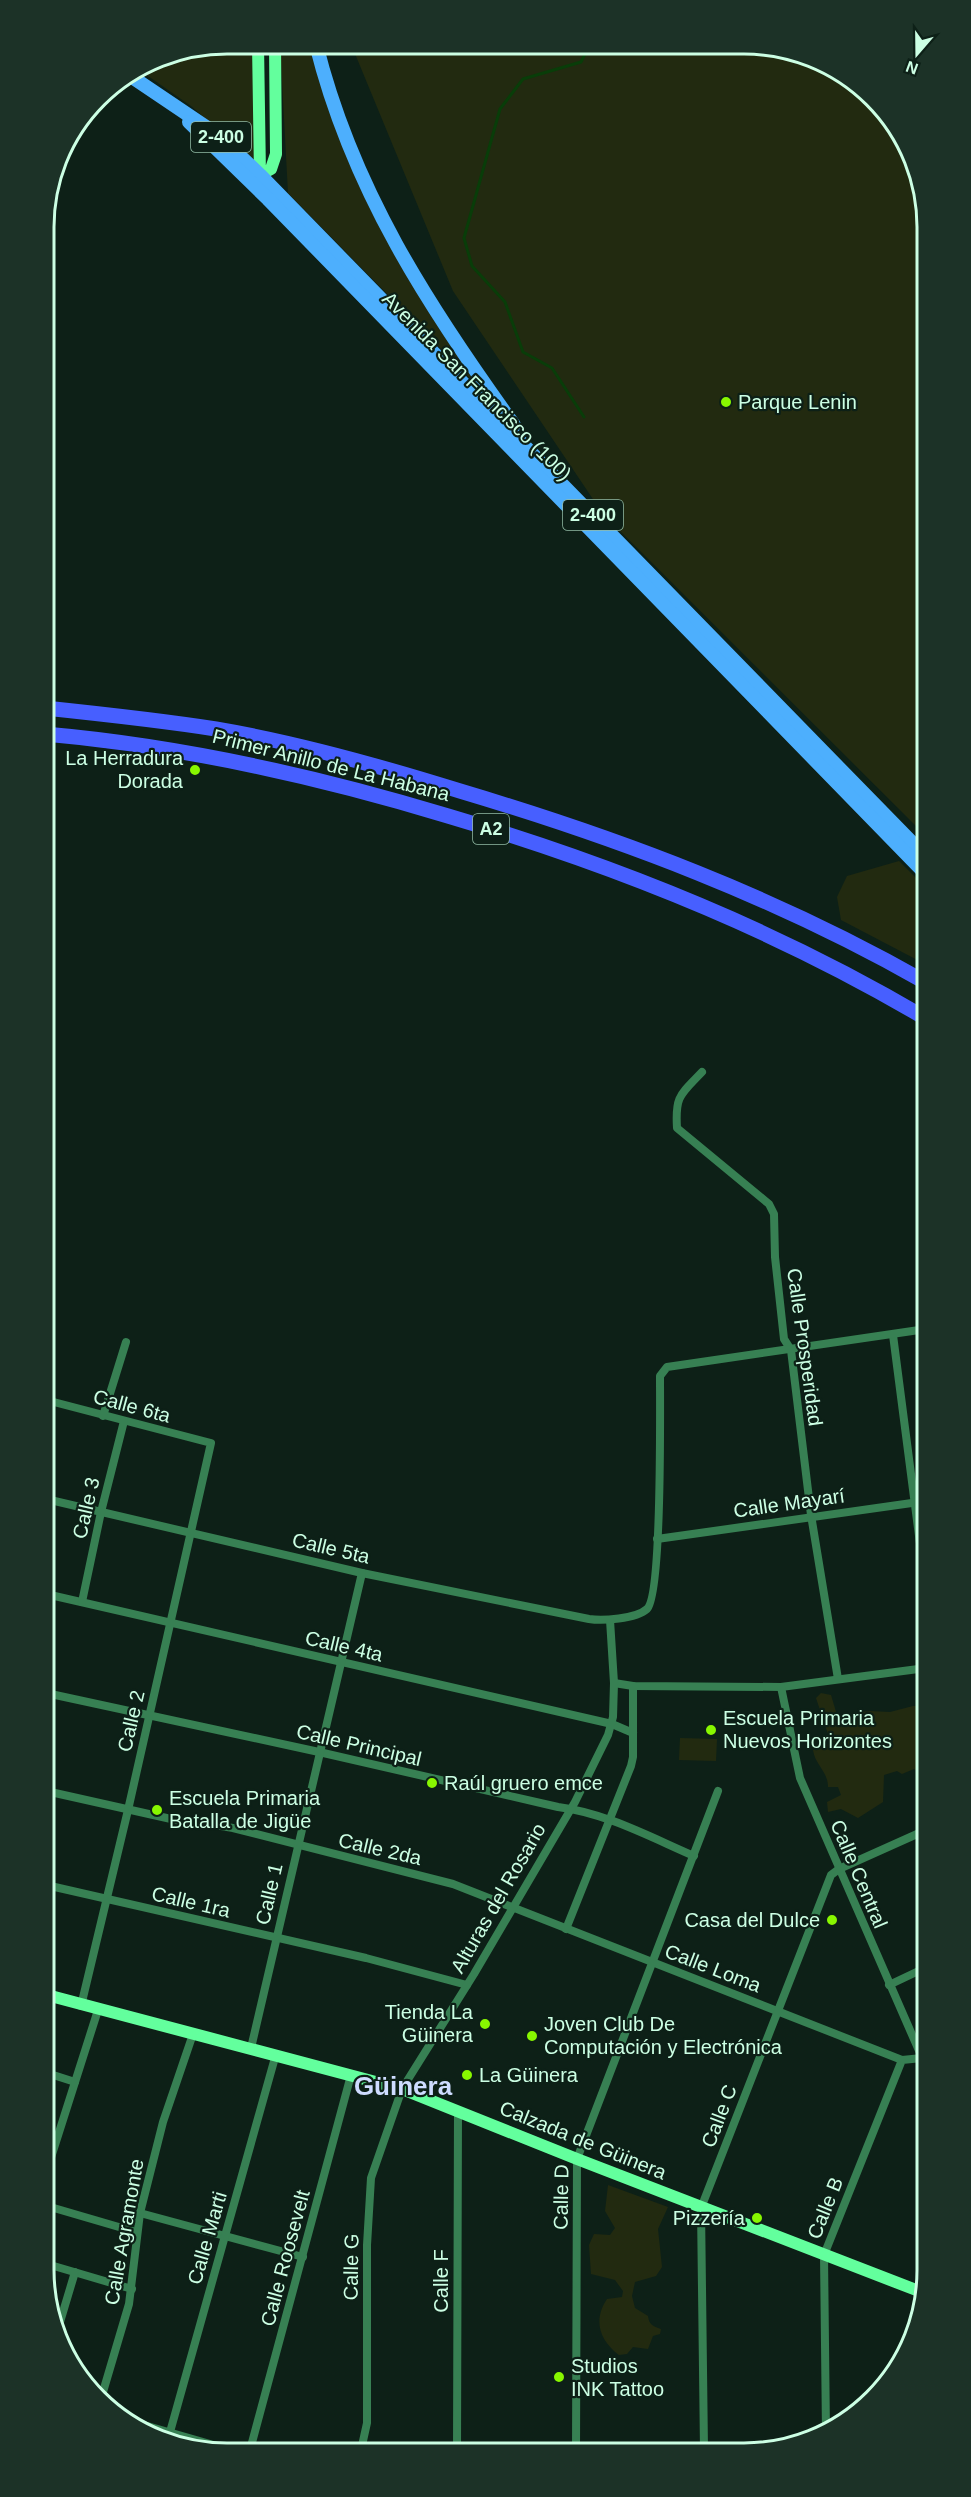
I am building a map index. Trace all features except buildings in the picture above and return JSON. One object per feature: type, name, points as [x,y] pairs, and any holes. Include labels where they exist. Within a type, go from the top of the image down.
[{"type":"highway","points":[[319,54],[336,111],[362,176],[410,270],[458,346],[538,458]]},
{"type":"highway","name":"Avenida San Francisco (100)","points":[[136,80],[218,135],[260,175],[917,848]]},
{"type":"highway","name":"Avenida San Francisco (100)","points":[[175,107],[210,145],[268,199],[917,865]]},
{"type":"highway","points":[[245,177],[260,175]]},
{"type":"highway","name":"2-400","points":[[260,175],[268,199]]},
{"type":"highway","name":"Primer Anillo de La Habana","points":[[54,709],[150,719],[294,744],[406,774],[524,810],[669,860],[743,891],[905,970]]},
{"type":"highway","name":"Primer Anillo de La Habana","points":[[54,735],[204,754],[293,772],[515,836],[624,873],[688,899],[816,958],[917,1010]]},
{"type":"highway","points":[[905,970],[917,973]]},
{"type":"highway","name":"A2","points":[[905,970],[917,977]]},
{"type":"main road","points":[[258,54],[260,175],[271,169],[276,154],[275,54]]},
{"type":"main road","name":"Calzada de Güinera","points":[[54,1997],[402,2089],[701,2208],[916,2290]]},
{"type":"street","name":"Calle Prosperidad","points":[[702,1072],[682,1093],[676,1104],[676,1128],[772,1209],[784,1339],[790,1350],[811,1515],[838,1679]]},
{"type":"street","points":[[790,1350],[917,1331]]},
{"type":"street","points":[[893,1335],[917,1519]]},
{"type":"street","points":[[103,1416],[126,1342]]},
{"type":"street","name":"Calle 5ta","points":[[54,1501],[362,1573],[589,1619],[610,1620],[642,1612],[651,1603],[654,1591],[660,1376],[667,1367],[790,1350]]},
{"type":"street","name":"Calle 6ta","points":[[54,1402],[210,1443]]},
{"type":"street","name":"Calle 3","points":[[82,1602],[101,1512],[124,1421]]},
{"type":"street","name":"Calle 2","points":[[81,2006],[128,1810],[210,1443]]},
{"type":"street","name":"Calle Mayarí","points":[[657,1539],[811,1515],[915,1503]]},
{"type":"street","name":"Calle 1","points":[[251,2048],[362,1573]]},
{"type":"street","name":"Calle 4ta","points":[[54,1596],[612,1724],[633,1733]]},
{"type":"street","name":"Alturas del Rosario","points":[[402,2089],[512,1909],[570,1809],[608,1736],[612,1724],[614,1683],[610,1620]]},
{"type":"street","points":[[614,1683],[633,1686],[781,1687],[917,1669]]},
{"type":"street","points":[[566,1929],[631,1766],[633,1686]]},
{"type":"street","name":"Calle Central","points":[[781,1687],[800,1778],[917,2047]]},
{"type":"street","name":"Calle Principal","points":[[54,1695],[570,1809],[610,1820],[694,1856]]},
{"type":"street","name":"Calle D","points":[[576,2443],[577,2159],[718,1791]]},
{"type":"street","points":[[54,1793],[180,1821]]},
{"type":"street","name":"Calle 2da","points":[[203,1823],[440,1880],[512,1909]]},
{"type":"street","points":[[839,1869],[917,1834]]},
{"type":"street","name":"Calle C","points":[[704,2443],[701,2208],[823,1893],[831,1875],[839,1869]]},
{"type":"street","name":"Calle 1ra","points":[[54,1887],[366,1958],[467,1985]]},
{"type":"street","name":"Calle Loma","points":[[512,1909],[778,2010],[902,2060]]},
{"type":"street","points":[[889,1985],[917,1972]]},
{"type":"street","points":[[54,2134],[75,2082],[98,2010]]},
{"type":"street","name":"Calle Agramonte","points":[[103,2390],[132,2289],[136,2232],[140,2213],[163,2122],[193,2034]]},
{"type":"street","name":"Calle Marti","points":[[170,2432],[276,2054]]},
{"type":"street","points":[[902,2060],[917,2058]]},
{"type":"street","name":"Calle B","points":[[826,2422],[824,2255],[902,2060]]},
{"type":"street","points":[[54,2075],[75,2082]]},
{"type":"street","name":"Calle Roosevelt","points":[[252,2443],[351,2075]]},
{"type":"street","name":"Calle G","points":[[363,2443],[367,2423],[367,2245],[371,2178],[402,2089]]},
{"type":"street","name":"Calle F","points":[[457,2443],[458,2111]]},
{"type":"street","points":[[54,2208],[136,2232]]},
{"type":"street","points":[[140,2213],[303,2257]]},
{"type":"street","points":[[54,2266],[132,2289]]},
{"type":"street","points":[[61,2318],[75,2272]]},
{"type":"street","points":[[160,2429],[204,2442]]},
{"type":"green space","points":[[254,54],[256,162],[191,106],[146,74],[193,57]]},
{"type":"green space","points":[[281,54],[315,54],[352,161],[493,402],[288,193]]},
{"type":"green space","name":"Parque Lenin","points":[[355,54],[767,55],[800,63],[831,77],[866,105],[881,122],[894,140],[904,161],[916,204],[917,827],[603,514],[453,291]]},
{"type":"green space","points":[[899,861],[917,879],[917,960],[841,920],[837,897],[847,876]]},
{"type":"green space","points":[[821,1693],[831,1695],[837,1715],[870,1711],[890,1712],[917,1706],[917,1771],[914,1769],[902,1774],[897,1771],[884,1775],[883,1802],[858,1818],[841,1809],[828,1812],[827,1802],[841,1795],[838,1787],[828,1787],[826,1777],[814,1755],[813,1750],[831,1743],[816,1698]]},
{"type":"green space","points":[[680,1738],[717,1739],[716,1761],[679,1760]]},
{"type":"green space","points":[[608,2185],[668,2207],[658,2229],[662,2267],[656,2276],[635,2282],[632,2296],[635,2308],[648,2316],[652,2325],[661,2329],[660,2334],[653,2336],[648,2349],[633,2347],[627,2354],[619,2355],[607,2343],[599,2322],[607,2299],[622,2297],[623,2291],[615,2280],[591,2274],[589,2245],[594,2234],[610,2235],[615,2228],[605,2211]]},
{"type":"waterway","points":[[584,417],[552,368],[523,352],[505,302],[472,266],[464,238],[500,109],[523,79],[581,62],[585,54]]},
{"type":"place","name":"Parque Lenin","points":[[726,402]]},
{"type":"place","name":"La Herradura Dorada","points":[[195,770]]},
{"type":"place","name":"Escuela Primaria Nuevos Horizontes","points":[[711,1730]]},
{"type":"place","name":"Raúl gruero emce","points":[[432,1783]]},
{"type":"place","name":"Escuela Primaria Batalla de Jigüe","points":[[157,1810]]},
{"type":"place","name":"Casa del Dulce","points":[[832,1920]]},
{"type":"place","name":"Tienda La Güinera","points":[[485,2024]]},
{"type":"place","name":"Joven Club De Computación y Electrónica","points":[[532,2036]]},
{"type":"place","name":"La Güinera","points":[[467,2075]]},
{"type":"place","name":"Pizzería","points":[[757,2218]]},
{"type":"place","name":"Studios INK Tattoo","points":[[559,2377]]},
{"type":"district","name":"Güinera","points":[[403,2086]]}]
